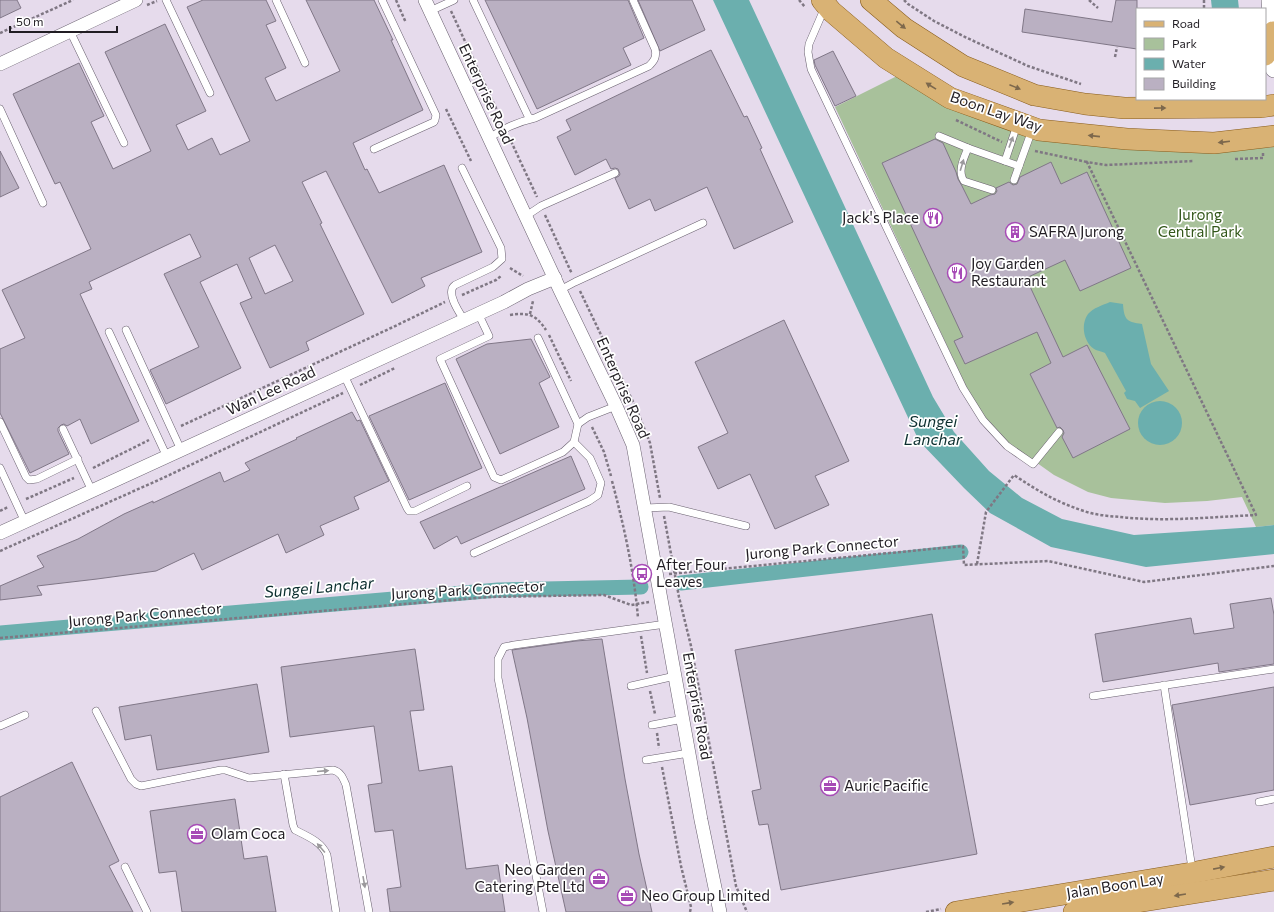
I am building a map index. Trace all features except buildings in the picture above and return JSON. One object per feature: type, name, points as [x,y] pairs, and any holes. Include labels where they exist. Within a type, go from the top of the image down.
[{"type":"main road","name":"Boon Lay Way","points":[[871,0],[904,28],[963,66],[1034,95],[1085,104],[1124,108],[1203,103],[1261,107],[1274,105]]},
{"type":"main road","name":"Boon Lay Way","points":[[824,3],[831,11],[886,58],[950,98],[1039,130],[1127,139],[1214,143],[1274,136]]},
{"type":"main road","points":[[1266,52],[1273,32]]},
{"type":"main road","name":"Jalan Boon Lay","points":[[956,912],[1274,858]]},
{"type":"main road","name":"Jalan Boon Lay","points":[[1074,912],[1274,880]]},
{"type":"street","points":[[0,64],[136,0]]},
{"type":"street","points":[[1270,0],[1274,69]]},
{"type":"street","name":"Enterprise Road","points":[[427,6],[633,445],[701,820],[720,912]]},
{"type":"street","name":"Wan Lee Road","points":[[0,533],[464,320],[528,289],[558,284]]},
{"type":"lane","points":[[166,0],[210,93]]},
{"type":"lane","points":[[276,0],[305,63]]},
{"type":"lane","points":[[374,149],[434,122],[436,118],[436,115],[382,0]]},
{"type":"lane","points":[[427,6],[454,0]]},
{"type":"lane","points":[[473,0],[530,118]]},
{"type":"lane","points":[[489,138],[505,128],[530,118],[536,118],[543,115],[649,66],[656,55],[655,49],[633,0]]},
{"type":"lane","points":[[824,3],[809,44],[808,52],[811,69],[963,388],[983,420],[1006,446],[1033,464],[1059,432]]},
{"type":"lane","points":[[70,31],[124,142]]},
{"type":"lane","points":[[0,109],[43,203]]},
{"type":"lane","points":[[1005,161],[1026,125]]},
{"type":"lane","points":[[1014,180],[1019,166],[1026,125]]},
{"type":"lane","points":[[939,136],[1019,166]]},
{"type":"lane","points":[[968,148],[960,173],[961,178],[964,181],[992,190]]},
{"type":"lane","points":[[462,168],[501,248],[502,259],[493,267],[452,287],[452,299],[464,320]]},
{"type":"lane","points":[[526,216],[541,206],[615,173]]},
{"type":"lane","points":[[558,284],[575,282],[704,223]]},
{"type":"lane","points":[[478,313],[489,336],[440,359],[494,477],[501,480],[564,452],[574,442],[578,424],[538,338]]},
{"type":"lane","points":[[126,330],[181,450]]},
{"type":"lane","points":[[109,332],[167,457]]},
{"type":"lane","points":[[344,375],[409,511],[415,511],[467,486]]},
{"type":"lane","points":[[578,424],[588,417],[616,406]]},
{"type":"lane","points":[[0,422],[26,477],[29,480],[37,479],[78,459]]},
{"type":"lane","points":[[63,429],[92,491]]},
{"type":"lane","points":[[474,553],[590,501],[598,495],[602,483],[590,458],[574,442]]},
{"type":"lane","points":[[0,468],[25,522]]},
{"type":"lane","points":[[645,508],[669,507],[746,526]]},
{"type":"lane","points":[[543,912],[498,678],[498,658],[504,647],[666,624]]},
{"type":"lane","points":[[1092,696],[1274,669]]},
{"type":"lane","points":[[631,686],[675,676]]},
{"type":"lane","points":[[1164,685],[1191,862],[1191,873]]},
{"type":"lane","points":[[96,711],[131,779],[136,784],[141,786],[221,770],[249,778],[333,770],[336,771],[343,778],[346,785],[369,912]]},
{"type":"lane","points":[[0,726],[25,715]]},
{"type":"lane","points":[[652,725],[683,719]]},
{"type":"lane","points":[[646,760],[689,753]]},
{"type":"lane","points":[[284,774],[295,830],[321,845],[327,855],[336,912]]},
{"type":"lane","points":[[1259,802],[1274,799]]},
{"type":"lane","points":[[125,866],[146,912]]},
{"type":"path","points":[[0,33],[73,0]]},
{"type":"path","points":[[396,0],[408,27]]},
{"type":"path","points":[[904,0],[934,21],[965,37],[1028,66],[1087,86]]},
{"type":"path","points":[[1089,0],[1098,8]]},
{"type":"path","points":[[1115,57],[1117,47]]},
{"type":"path","points":[[444,104],[474,168]]},
{"type":"path","points":[[1233,160],[1263,158]]},
{"type":"path","points":[[977,564],[986,512],[1014,475],[1046,496],[1085,512],[1106,516],[1145,520],[1166,520],[1256,515],[1087,162],[1106,165],[1196,161]]},
{"type":"path","points":[[172,430],[452,299],[496,280],[510,268],[511,262]]},
{"type":"path","points":[[0,511],[84,473],[157,436]]},
{"type":"path","name":"Jurong Park Connector","points":[[747,912],[736,886],[691,646],[679,597],[675,573],[963,546],[964,565],[1048,561],[1144,582],[1274,566]]},
{"type":"path","points":[[629,557],[635,593]]},
{"type":"path","name":"Jurong Park Connector","points":[[0,638],[488,597],[604,595],[631,605],[649,602]]},
{"type":"green space","name":"Jurong Central Park","points":[[899,75],[948,107],[1211,151],[1274,147],[1274,525],[1256,527],[1242,497],[1207,501],[1165,503],[1111,498],[1088,492],[1054,475],[1009,443],[985,417],[966,386],[835,107]]},
{"type":"water","name":"Sungei Lanchar","points":[[713,0],[749,0],[933,397],[954,432],[989,471],[1022,498],[1062,519],[1134,535],[1274,525],[1274,554],[1146,567],[1051,547],[990,513],[964,488],[919,441]]},
{"type":"water","points":[[1211,0],[1238,0],[1239,8],[1212,8]]},
{"type":"water","points":[[1110,302],[1123,304],[1125,317],[1130,321],[1142,324],[1151,364],[1169,391],[1140,408],[1135,401],[1127,399],[1124,393],[1126,391],[1105,353],[1092,347],[1084,334],[1084,323],[1088,314],[1095,308]]},
{"type":"water","points":[[1160,401],[1172,405],[1178,411],[1182,423],[1178,435],[1172,441],[1160,445],[1148,441],[1142,435],[1138,423],[1142,411],[1148,405]]},
{"type":"waterway","name":"Sungei Lanchar","points":[[681,583],[961,552]]},
{"type":"waterway","name":"Sungei Lanchar","points":[[0,633],[498,590],[641,587]]},
{"type":"place","name":"Jack's Place","points":[[933,218]]},
{"type":"place","name":"SAFRA Jurong","points":[[1015,232]]},
{"type":"place","name":"Joy Garden Restaurant","points":[[957,273]]},
{"type":"place","name":"After Four Leaves","points":[[642,574]]},
{"type":"place","name":"Auric Pacific","points":[[830,786]]},
{"type":"place","name":"Olam Coca","points":[[197,834]]},
{"type":"place","name":"Neo Garden Catering Pte Ltd","points":[[599,879]]},
{"type":"place","name":"Neo Group Limited","points":[[627,896]]}]
